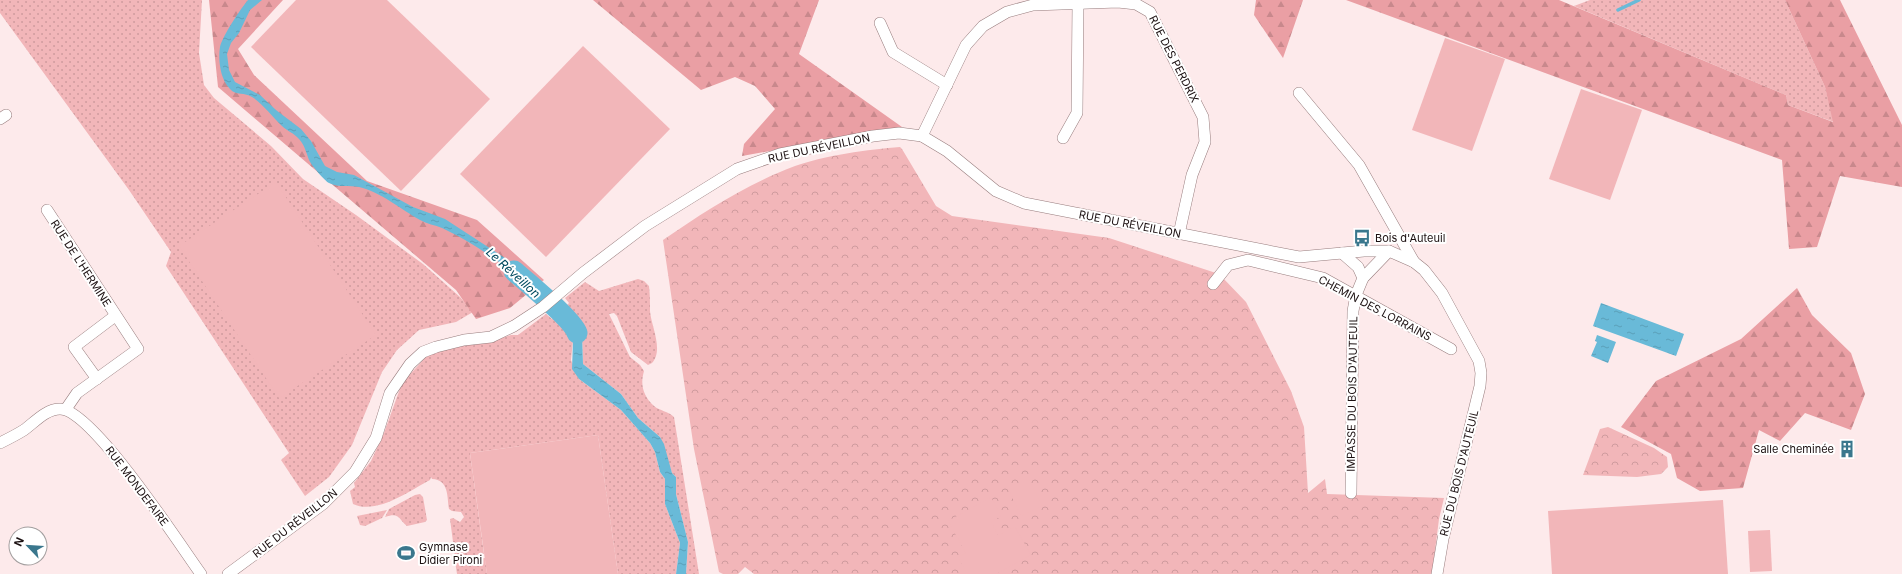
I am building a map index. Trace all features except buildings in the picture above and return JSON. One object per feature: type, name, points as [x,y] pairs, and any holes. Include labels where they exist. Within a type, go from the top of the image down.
[{"type":"street","name":"RUE DES PERDRIX","points":[[922,136],[966,45],[983,26],[1007,12],[1033,5],[1118,2],[1136,4],[1150,12],[1203,117],[1205,142],[1192,175],[1179,234]]},
{"type":"street","points":[[1063,138],[1077,112],[1078,3]]},
{"type":"street","points":[[880,23],[893,52],[947,85]]},
{"type":"street","points":[[1299,93],[1359,165],[1414,262]]},
{"type":"street","name":"RUE DU RÉVEILLON","points":[[232,573],[323,504],[355,472],[376,438],[390,393],[410,364],[423,352],[464,340],[491,337],[514,326],[543,307],[582,273],[645,226],[737,169],[780,154],[873,136],[899,133],[922,136],[947,150],[996,191],[1024,203],[1299,257],[1364,251],[1389,251],[1414,262],[1424,270],[1442,293],[1479,361],[1481,373]]},
{"type":"street","name":"RUE DE L'HERMINE","points":[[47,210],[138,349],[77,393],[66,409]]},
{"type":"street","points":[[1342,253],[1358,267],[1363,278],[1389,251]]},
{"type":"street","name":"CHEMIN DES LORRAINS","points":[[1213,284],[1228,265],[1248,260],[1323,278],[1451,349]]},
{"type":"street","name":"IMPASSE DU BOIS D'AUTEUIL","points":[[1350,493],[1353,311],[1356,295],[1363,278]]},
{"type":"street","name":"RUE DE L'HERMINE","points":[[97,379],[74,347],[115,316]]},
{"type":"street","name":"RUE DU BOIS D'AUTEUIL","points":[[1437,574],[1443,539],[1480,386],[1481,373]]},
{"type":"street","points":[[0,443],[24,430],[50,411],[66,409]]},
{"type":"street","name":"RUE MONDEFAIRE","points":[[66,409],[81,419],[113,451],[201,574]]},
{"type":"green space","points":[[0,0],[202,0],[199,53],[204,85],[214,98],[271,146],[303,179],[356,215],[423,264],[460,297],[473,312],[456,322],[419,330],[397,350],[382,372],[352,445],[329,477],[305,496],[281,460],[289,453],[166,266],[171,252],[129,190],[0,13]]},
{"type":"green space","points":[[209,0],[283,0],[238,49],[254,75],[367,181],[477,220],[544,280],[510,308],[476,319],[456,290],[218,87]]},
{"type":"green space","points":[[296,0],[387,0],[490,99],[401,191],[251,47]]},
{"type":"green space","points":[[593,0],[819,0],[799,54],[902,127],[742,156],[744,144],[775,109],[755,86],[735,77],[701,90]]},
{"type":"green space","points":[[1256,0],[1303,0],[1283,58],[1254,15]]},
{"type":"green space","points":[[1346,0],[1559,0],[1786,95],[1788,105],[1833,122],[1825,87],[1785,0],[1840,0],[1902,125],[1902,187],[1840,176],[1817,247],[1789,249],[1782,160]]},
{"type":"green space","points":[[1590,0],[1785,0],[1825,87],[1834,122],[1788,105],[1786,95],[1574,6]]},
{"type":"green space","points":[[1445,38],[1505,59],[1472,151],[1412,130]]},
{"type":"green space","points":[[583,46],[670,129],[546,257],[460,174]]},
{"type":"green space","points":[[1581,89],[1642,110],[1610,200],[1549,179]]},
{"type":"green space","points":[[900,147],[936,206],[952,216],[1109,238],[1216,273],[1222,277],[1246,302],[1291,391],[1304,427],[1308,493],[1325,479],[1327,494],[1444,498],[1439,519],[1432,574],[754,574],[745,567],[738,574],[723,574],[719,572],[694,449],[663,240],[727,199],[777,173],[806,162],[819,159],[875,149]]},
{"type":"green space","points":[[276,182],[376,335],[279,398],[179,246]]},
{"type":"green space","points":[[638,279],[644,281],[649,286],[650,311],[657,345],[657,352],[652,363],[648,365],[631,352],[617,316],[614,313],[609,314],[630,357],[640,365],[644,371],[642,381],[643,390],[647,398],[656,408],[669,413],[674,417],[699,574],[686,574],[688,542],[676,494],[676,477],[672,473],[660,437],[638,418],[621,394],[583,364],[582,333],[580,323],[564,308],[569,303],[565,298],[585,282],[599,291]]},
{"type":"green space","points":[[1797,288],[1812,315],[1851,353],[1865,394],[1851,430],[1805,413],[1780,441],[1759,430],[1743,488],[1700,491],[1677,478],[1671,454],[1621,427],[1656,381],[1741,339]]},
{"type":"green space","points":[[546,314],[552,319],[556,316],[570,333],[573,340],[571,360],[579,379],[621,410],[650,443],[655,452],[660,472],[665,479],[665,504],[680,543],[676,574],[618,574],[598,435],[470,453],[484,554],[455,557],[450,519],[453,518],[460,522],[464,517],[461,512],[452,511],[449,509],[446,490],[442,482],[432,479],[431,477],[430,480],[412,490],[382,504],[362,507],[353,504],[350,491],[355,487],[354,483],[371,461],[384,433],[402,383],[426,357],[443,349],[464,344],[490,342],[511,335],[518,335]]},
{"type":"green space","points":[[1608,427],[1654,448],[1667,457],[1668,467],[1661,474],[1637,477],[1583,475],[1600,429]]},
{"type":"green space","points":[[598,435],[618,574],[487,574],[470,453]]},
{"type":"green space","points":[[1029,480],[1042,506],[1021,516],[1009,490]]},
{"type":"green space","points":[[420,494],[423,497],[427,520],[425,522],[407,526],[394,515],[385,517],[389,509],[415,495]]},
{"type":"green space","points":[[991,497],[1001,516],[991,522],[998,535],[1015,527],[1031,555],[996,574],[967,574],[958,557],[966,553],[948,521]]},
{"type":"green space","points":[[1723,500],[1728,574],[1552,574],[1548,511]]},
{"type":"green space","points":[[387,510],[382,518],[365,526],[360,525],[357,516]]},
{"type":"green space","points":[[1770,530],[1772,571],[1750,572],[1748,531]]},
{"type":"green space","points":[[485,558],[487,574],[457,574],[455,561]]},
{"type":"water","points":[[248,0],[262,0],[250,10],[239,33],[231,43],[227,54],[229,70],[235,82],[260,95],[276,110],[301,129],[311,141],[325,166],[337,172],[354,175],[413,207],[445,219],[508,260],[539,287],[531,295],[525,285],[504,266],[465,240],[442,228],[425,223],[367,189],[329,183],[321,176],[310,162],[304,147],[297,137],[284,128],[260,103],[252,97],[230,89],[224,80],[220,69],[219,58],[221,42]]},
{"type":"water","points":[[1601,303],[1684,334],[1676,356],[1593,326]]},
{"type":"water","points":[[564,308],[580,323],[582,333],[583,364],[621,394],[638,418],[660,437],[664,444],[672,473],[676,477],[676,494],[688,542],[686,574],[676,574],[680,543],[665,504],[665,479],[660,472],[655,452],[650,443],[621,410],[579,379],[572,369],[573,340],[570,333],[556,316]]},
{"type":"water","points":[[1597,335],[1616,342],[1608,363],[1591,356],[1597,342],[1595,341]]},
{"type":"waterway","points":[[1618,10],[1639,0]]},
{"type":"waterway","name":"Le Réveillon","points":[[514,271],[559,311],[574,327],[577,333]]},
{"type":"place","name":"Bois d'Auteuil","points":[[1362,238]]},
{"type":"place","name":"Salle Cheminée","points":[[1847,449]]},
{"type":"place","name":"Gymnase Didier Pironi","points":[[406,553]]}]
